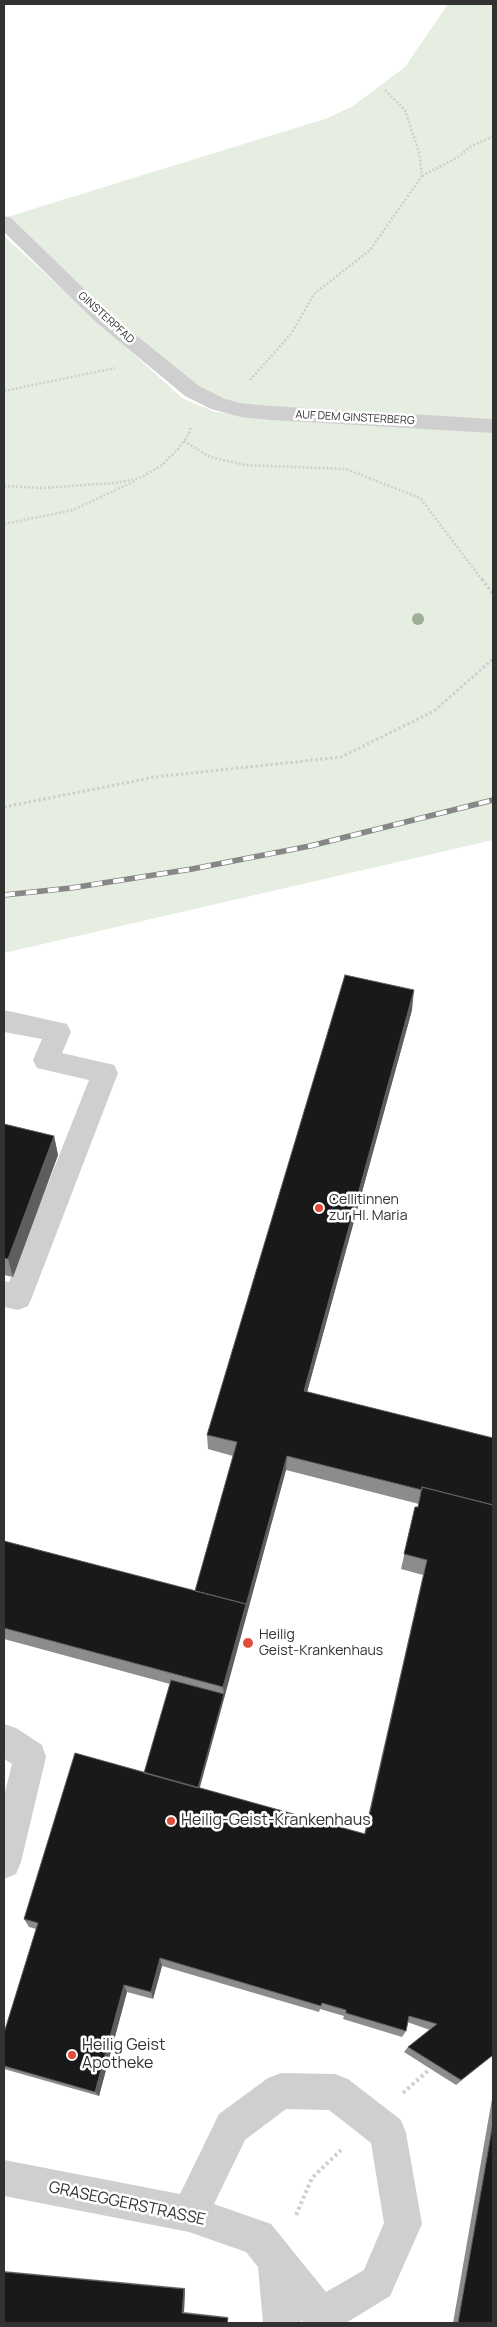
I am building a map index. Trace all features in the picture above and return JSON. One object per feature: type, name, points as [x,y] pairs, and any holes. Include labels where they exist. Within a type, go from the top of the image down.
[{"type":"street","name":"GINSTERPFAD","points":[[4,222],[104,319],[192,391],[218,404]]},
{"type":"street","name":"AUF DEM GINSTERBERG","points":[[218,404],[241,410],[270,413],[493,426]]},
{"type":"street","points":[[4,1022],[58,1032],[46,1060],[105,1073],[18,1297],[4,1294]]},
{"type":"street","points":[[4,1740],[30,1758],[4,1862]]},
{"type":"street","points":[[189,2214],[232,2127],[281,2091],[335,2092],[372,2120],[388,2133],[403,2224],[377,2283],[323,2320]]},
{"type":"street","name":"GRASEGGERSTRASSE","points":[[4,2178],[189,2214],[258,2237],[323,2320]]},
{"type":"street","points":[[276,2259],[282,2323]]},
{"type":"path","points":[[384,90],[405,110],[419,152],[422,176]]},
{"type":"path","points":[[4,524],[73,510],[140,478],[162,465],[189,434],[191,425],[200,414],[240,391],[280,347],[291,334],[314,294],[370,250],[422,176],[458,157],[470,147],[493,136]]},
{"type":"path","points":[[4,391],[155,360]]},
{"type":"path","points":[[184,440],[210,458],[245,465],[346,469],[420,498],[493,594]]},
{"type":"path","points":[[4,486],[43,488],[140,478]]},
{"type":"path","points":[[4,807],[155,777],[341,757],[434,711],[493,659]]},
{"type":"path","points":[[276,2259],[312,2178],[372,2120],[430,2069]]},
{"type":"shaded area","points":[[448,4],[493,4],[493,422],[332,413],[234,402],[213,396],[190,383],[110,316],[7,217],[328,118],[353,106],[405,67]]},
{"type":"shaded area","points":[[4,236],[182,398],[215,412],[327,422],[493,430],[493,840],[4,953]]},
{"type":"building","name":"Cellitinnen zur Hl. Maria","points":[[345,975],[414,990],[304,1391],[493,1438],[493,1505],[422,1487],[422,1490],[287,1456],[246,1605],[195,1591],[237,1442],[207,1435]]},
{"type":"building","points":[[4,1124],[54,1136],[8,1259],[4,1258]]},
{"type":"building","name":"Heilig-Geist-Krankenhaus","points":[[422,1487],[493,1505],[493,2055],[461,2080],[408,2047],[437,2024],[409,2016],[406,2031],[346,2013],[346,2010],[322,2003],[321,2006],[160,1958],[151,1992],[124,1985],[95,2092],[4,2066],[4,2033],[38,1923],[24,1919],[75,1753],[365,1834],[427,1560],[404,1554],[415,1507],[418,1507]]},
{"type":"building","points":[[4,1541],[246,1604],[223,1687],[4,1628]]},
{"type":"building","points":[[171,1680],[224,1694],[198,1788],[144,1773]]},
{"type":"building","points":[[493,2123],[493,2323],[458,2323]]},
{"type":"building","points":[[4,2272],[184,2289],[182,2313],[228,2318],[227,2323],[4,2323]]},
{"type":"railway","points":[[4,895],[71,888],[192,869],[310,846],[493,800]]},
{"type":"place","name":"Cellitinnen zur Hl. Maria","points":[[319,1208]]},
{"type":"place","name":"Heilig Geist-Krankenhaus","points":[[248,1643]]},
{"type":"place","name":"Heilig-Geist-Krankenhaus","points":[[171,1821]]},
{"type":"place","name":"Heilig Geist Apotheke","points":[[72,2055]]}]
